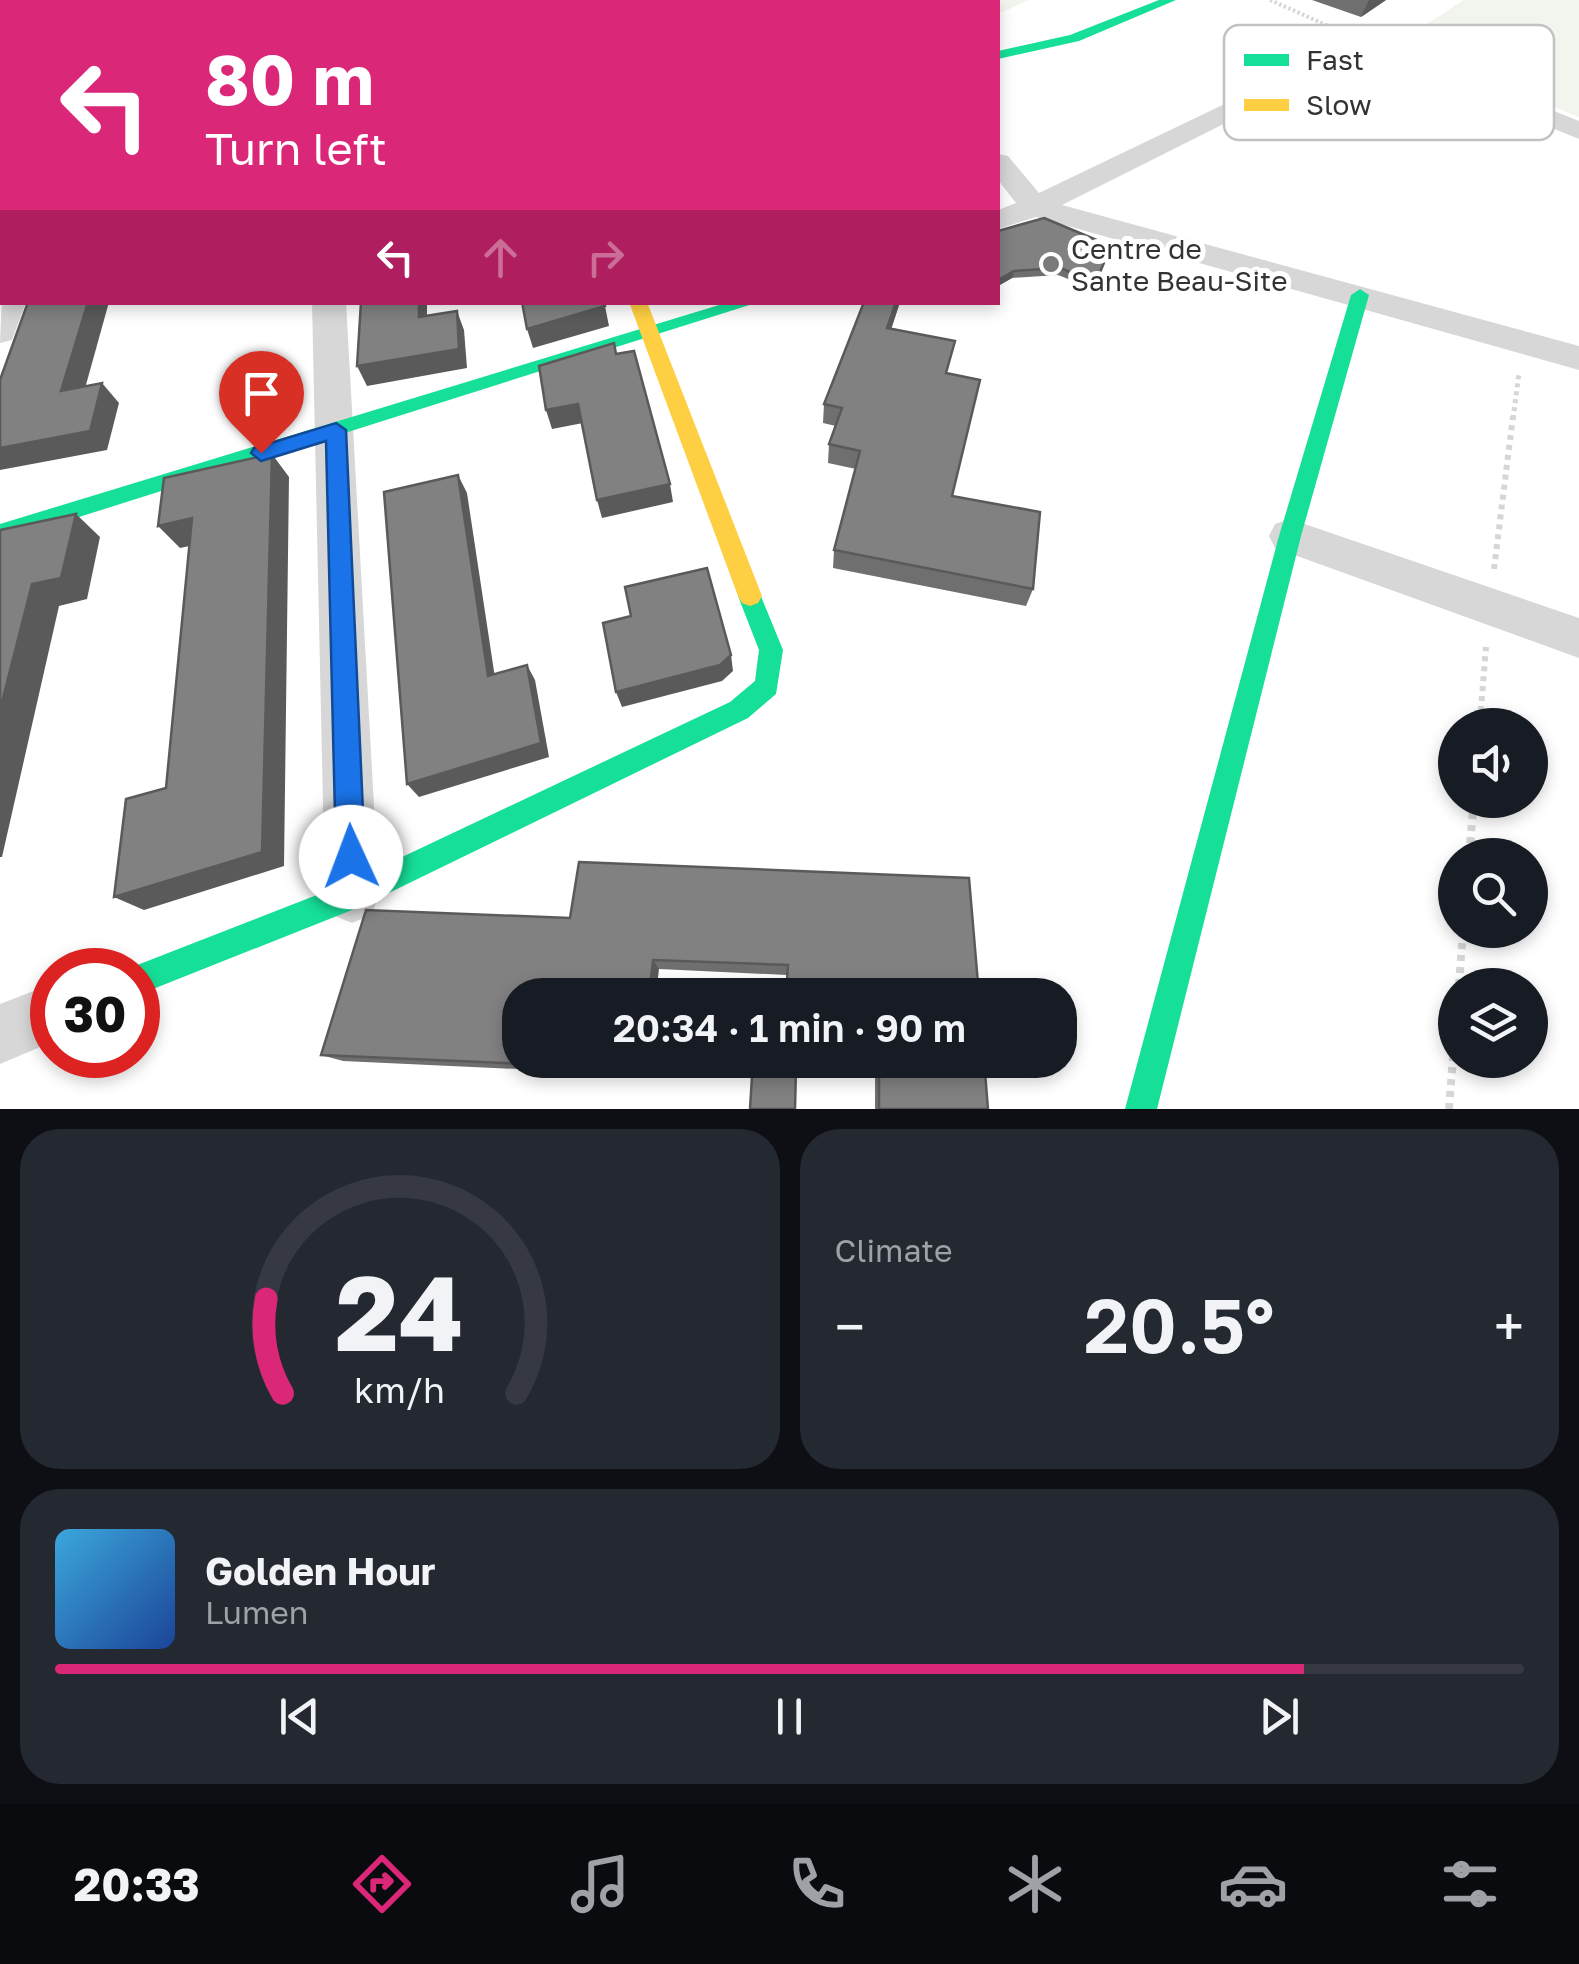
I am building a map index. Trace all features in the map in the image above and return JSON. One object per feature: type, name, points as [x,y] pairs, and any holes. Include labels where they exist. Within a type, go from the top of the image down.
[{"type":"street","points":[[1000,55],[1074,38],[1170,0]]},
{"type":"street","points":[[1000,31],[1029,24]]},
{"type":"street","points":[[1000,219],[1035,207],[1224,113]]},
{"type":"street","points":[[1554,121],[1579,131]]},
{"type":"street","points":[[1000,164],[1035,207],[1579,358]]},
{"type":"street","points":[[1141,1109],[1290,536],[1360,295]]},
{"type":"street","points":[[0,332],[8,305]]},
{"type":"street","points":[[329,305],[352,896]]},
{"type":"street","points":[[160,971],[352,896],[739,710],[768,686],[771,650],[639,305]]},
{"type":"street","points":[[0,533],[741,305]]},
{"type":"street","points":[[1290,536],[1579,638]]},
{"type":"street","points":[[0,1034],[30,1022]]},
{"type":"path","points":[[1270,0],[1326,25]]},
{"type":"path","points":[[1481,708],[1523,342]]},
{"type":"path","points":[[1449,1109],[1451,1078]]},
{"type":"shaded area","points":[[1000,0],[1029,0],[1000,13]]},
{"type":"shaded area","points":[[1464,0],[1579,0],[1579,117],[1554,107],[1554,25],[1425,25]]},
{"type":"building","name":"Centre de Sante Beau-Site","points":[[1044,218],[1111,246],[1096,282],[1060,268],[1014,271],[1000,279],[1000,230]]},
{"type":"building","points":[[27,305],[87,305],[61,391],[102,383],[90,431],[0,448],[0,380]]},
{"type":"building","points":[[361,305],[419,305],[419,317],[457,311],[459,349],[357,366]]},
{"type":"building","points":[[523,305],[605,305],[605,306],[527,329]]},
{"type":"building","points":[[863,305],[895,305],[887,328],[955,341],[946,373],[980,380],[952,496],[1040,512],[1033,589],[834,550],[860,451],[829,444],[842,408],[824,404]]},
{"type":"building","points":[[614,343],[616,354],[634,351],[670,484],[597,500],[578,404],[546,410],[539,366]]},
{"type":"building","points":[[272,454],[262,852],[114,897],[126,799],[166,788],[192,518],[158,526],[164,478]]},
{"type":"building","points":[[458,475],[488,676],[527,665],[541,743],[407,784],[384,492]]},
{"type":"building","points":[[76,514],[61,578],[32,584],[0,710],[0,530]]},
{"type":"building","points":[[707,568],[731,655],[720,665],[616,692],[603,623],[631,616],[625,587]]},
{"type":"building","points":[[579,862],[969,878],[978,978],[787,978],[788,965],[653,960],[651,978],[502,978],[502,1063],[321,1055],[366,910],[570,918]]},
{"type":"building","points":[[752,1078],[796,1078],[795,1109],[750,1109]]},
{"type":"building","points":[[879,1078],[985,1078],[988,1109],[879,1109]]},
{"type":"traffic: fast","points":[[1000,55],[1074,38],[1170,0]]},
{"type":"traffic: fast","points":[[1141,1109],[1290,536],[1360,295]]},
{"type":"traffic: fast","points":[[0,533],[740,305]]},
{"type":"traffic: fast","points":[[160,971],[352,896],[739,710],[767,686],[771,650],[750,596]]},
{"type":"traffic: slow","points":[[639,305],[750,596]]},
{"type":"place","name":"Centre de Sante Beau-Site","points":[[1051,264]]},
{"type":"route","points":[[261,453],[336,430],[351,857]]}]
